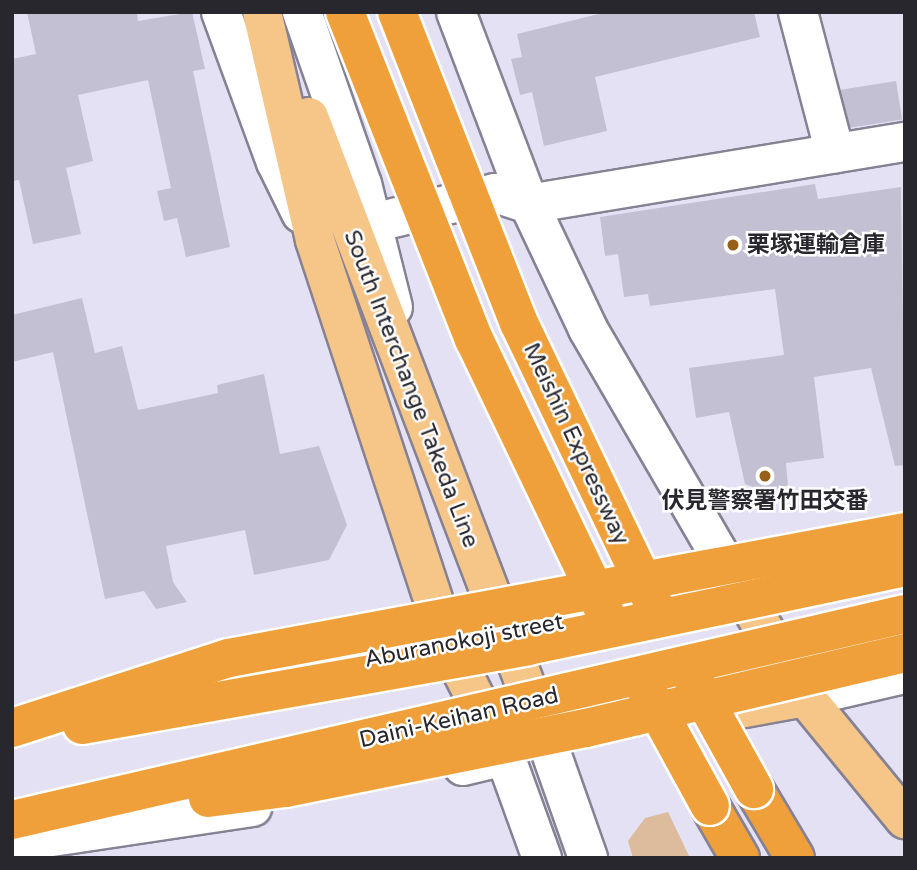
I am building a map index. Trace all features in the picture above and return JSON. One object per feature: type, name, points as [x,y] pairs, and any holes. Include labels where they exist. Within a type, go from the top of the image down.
[{"type":"highway","name":"Meishin Expressway","points":[[345,12],[408,180],[480,352],[622,647],[740,858]]},
{"type":"highway","name":"Meishin Expressway","points":[[397,12],[524,335],[661,620],[795,858]]},
{"type":"highway","points":[[12,727],[229,657],[905,532]]},
{"type":"highway","points":[[12,737],[528,646],[905,567]]},
{"type":"highway","name":"Daini-Keihan Road","points":[[12,822],[905,614]]},
{"type":"highway","points":[[12,822],[298,786],[586,728],[905,653]]},
{"type":"main road","name":"South Interchange Takeda Line","points":[[265,23],[315,240],[449,644],[505,757]]},
{"type":"main road","name":"South Interchange Takeda Line","points":[[265,23],[301,92],[347,225],[393,335],[549,747]]},
{"type":"main road","name":"Aburanokoji street","points":[[449,644],[566,622],[728,570]]},
{"type":"main road","points":[[728,570],[805,697],[905,819]]},
{"type":"main road","points":[[505,757],[805,697]]},
{"type":"street","points":[[221,12],[276,162],[315,240]]},
{"type":"street","points":[[302,12],[373,223],[388,277],[393,335]]},
{"type":"street","points":[[456,12],[528,204],[588,329],[728,570]]},
{"type":"street","points":[[798,12],[835,153]]},
{"type":"street","points":[[373,223],[495,193],[528,204],[905,142]]},
{"type":"street","name":"Aburanokoji street","points":[[728,570],[905,513]]},
{"type":"street","name":"Aburanokoji street","points":[[12,727],[449,644]]},
{"type":"street","points":[[805,697],[905,674]]},
{"type":"street","points":[[549,747],[588,858]]},
{"type":"street","points":[[12,843],[331,795],[505,757],[542,858]]},
{"type":"shaded area","points":[[668,812],[690,858],[633,858],[628,841],[645,818]]},
{"type":"building","points":[[27,12],[137,12],[138,21],[192,12],[205,69],[193,71],[230,247],[186,257],[177,218],[164,221],[157,191],[171,188],[148,80],[78,95],[93,161],[66,168],[81,234],[33,244],[19,180],[12,181],[12,59],[36,54]]},
{"type":"building","points":[[607,12],[754,12],[760,37],[595,77],[607,131],[544,146],[532,92],[520,95],[511,59],[522,57],[517,34]]},
{"type":"building","points":[[896,81],[902,120],[847,128],[841,90]]},
{"type":"building","points":[[815,184],[818,199],[901,187],[905,465],[895,466],[871,368],[814,377],[824,458],[786,463],[788,485],[767,492],[745,484],[729,412],[696,418],[689,368],[784,355],[775,289],[650,306],[648,294],[624,297],[618,254],[605,256],[600,217]]},
{"type":"building","points":[[82,298],[95,353],[122,346],[138,410],[218,393],[217,385],[264,374],[280,454],[319,446],[347,525],[329,560],[254,575],[245,530],[166,546],[173,582],[187,602],[156,609],[144,591],[105,599],[53,352],[12,362],[12,315]]},
{"type":"place","name":"栗塚運輸倉庫","points":[[733,245]]},
{"type":"place","name":"伏見警察署竹田交番","points":[[765,476]]}]
